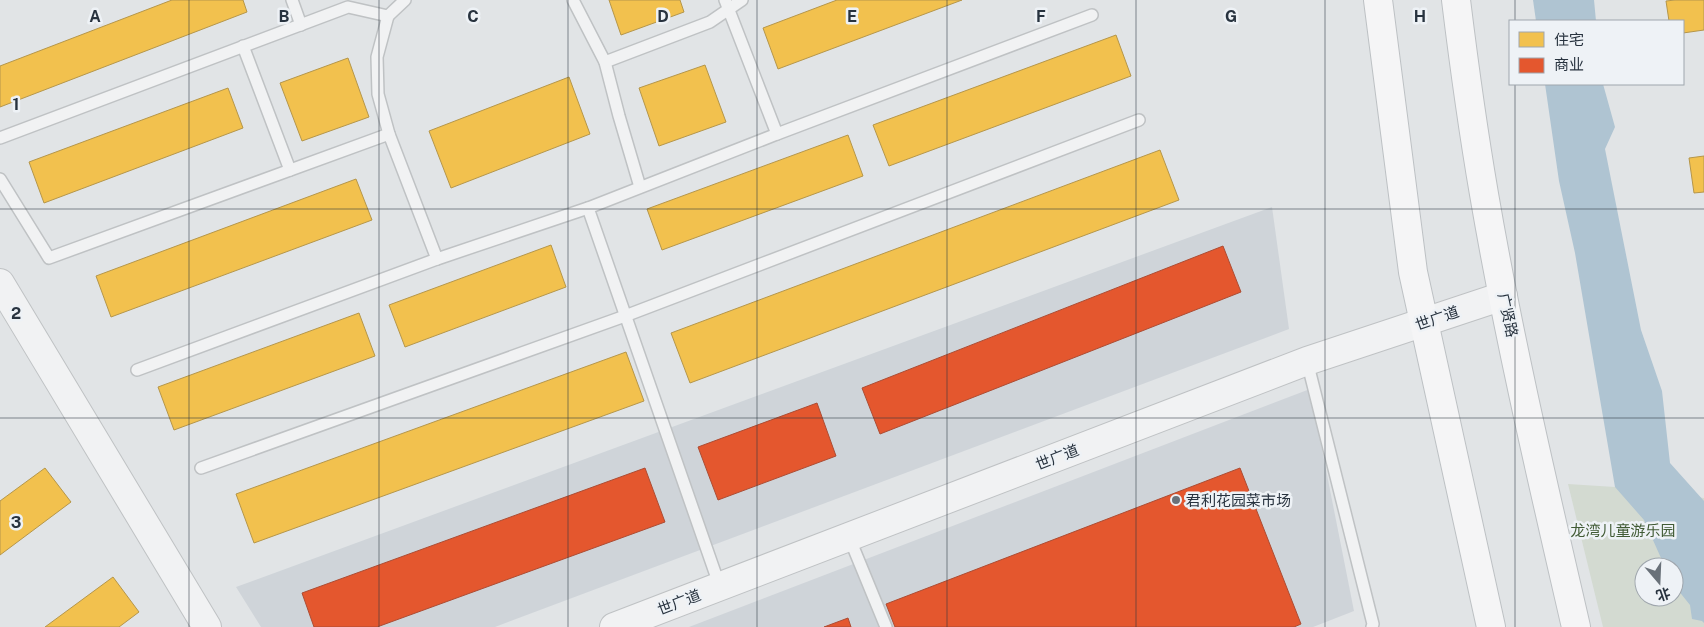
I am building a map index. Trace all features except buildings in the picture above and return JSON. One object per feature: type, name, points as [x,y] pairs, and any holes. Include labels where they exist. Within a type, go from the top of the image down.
[{"type":"main road","points":[[1378,0],[1413,272],[1491,627]]},
{"type":"main road","name":"广贤路","points":[[1456,0],[1484,194],[1503,296],[1576,627]]},
{"type":"street","points":[[0,284],[207,627]]},
{"type":"street","name":"世广道","points":[[614,627],[1307,362],[1503,296]]},
{"type":"lane","points":[[292,0],[301,25]]},
{"type":"lane","points":[[405,0],[388,16],[377,57],[378,94],[389,134],[437,259]]},
{"type":"lane","points":[[574,0],[605,62],[640,187]]},
{"type":"lane","points":[[605,62],[710,22],[727,4],[742,0]]},
{"type":"lane","points":[[727,4],[777,134]]},
{"type":"lane","points":[[0,138],[348,7],[388,16]]},
{"type":"lane","points":[[137,370],[437,259],[588,208],[777,134],[1092,15]]},
{"type":"lane","points":[[243,46],[290,170]]},
{"type":"lane","points":[[201,468],[625,316],[1139,120]]},
{"type":"lane","points":[[0,179],[49,258],[389,134]]},
{"type":"lane","points":[[588,208],[720,587]]},
{"type":"lane","points":[[1307,362],[1373,624],[1372,627]]},
{"type":"lane","points":[[849,537],[886,627]]},
{"type":"shaded area","points":[[1272,207],[1289,329],[495,627],[261,627],[236,587]]},
{"type":"shaded area","name":"君利花园菜市场","points":[[1310,389],[1354,611],[1313,627],[689,627]]},
{"type":"green space","name":"龙湾儿童游乐园","points":[[1568,484],[1615,487],[1704,498],[1704,627],[1603,627]]},
{"type":"water","points":[[1533,0],[1594,0],[1596,20],[1536,20]]},
{"type":"water","points":[[1545,85],[1603,85],[1615,127],[1605,149],[1641,330],[1662,391],[1670,463],[1704,501],[1704,623],[1692,619],[1690,605],[1684,598],[1684,557],[1661,557],[1644,520],[1615,487],[1575,253],[1559,181]]},
{"type":"place","name":"君利花园菜市场","points":[[1176,500]]}]
